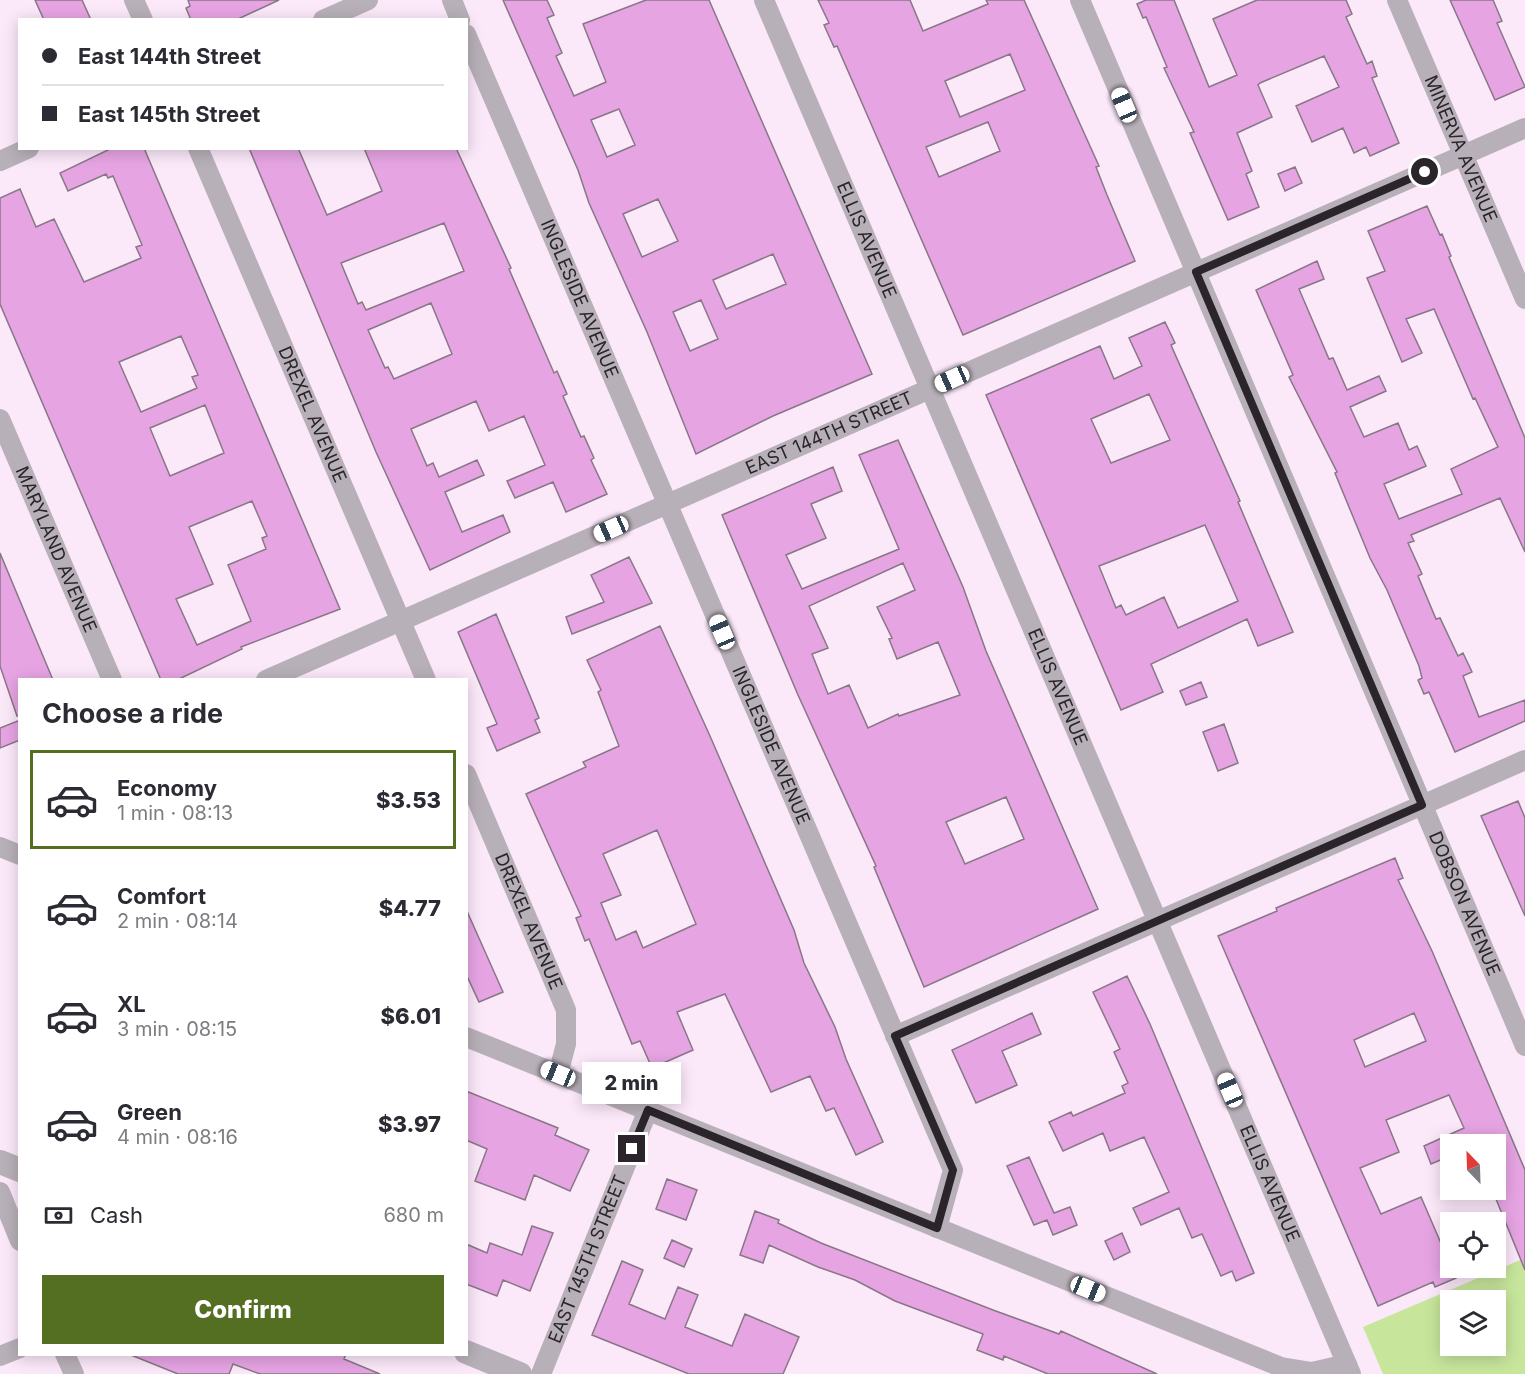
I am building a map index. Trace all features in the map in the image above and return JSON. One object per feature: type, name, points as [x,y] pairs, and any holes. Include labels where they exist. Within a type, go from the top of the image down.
[{"type":"street","points":[[134,0],[142,18]]},
{"type":"street","points":[[328,18],[368,0]]},
{"type":"street","points":[[452,0],[459,18]]},
{"type":"street","name":"ELLIS AVENUE","points":[[764,0],[1349,1369]]},
{"type":"street","name":"DOBSON AVENUE","points":[[1080,0],[1525,1046]]},
{"type":"street","name":"MINERVA AVENUE","points":[[1396,0],[1525,299]]},
{"type":"street","name":"INGLESIDE AVENUE","points":[[468,39],[953,1170],[937,1228]]},
{"type":"street","name":"EAST 144TH STREET","points":[[271,678],[1525,128]]},
{"type":"street","points":[[0,161],[25,150]]},
{"type":"street","name":"DREXEL AVENUE","points":[[199,150],[425,678]]},
{"type":"street","name":"MARYLAND AVENUE","points":[[0,419],[111,678]]},
{"type":"street","points":[[895,1036],[1525,760]]},
{"type":"street","name":"DREXEL AVENUE","points":[[468,779],[566,1010],[566,1044],[558,1074]]},
{"type":"street","points":[[0,847],[18,854]]},
{"type":"street","points":[[468,1038],[1281,1367],[1312,1372],[1349,1369]]},
{"type":"street","name":"EAST 145TH STREET","points":[[541,1374],[648,1110]]},
{"type":"street","points":[[0,1162],[18,1169]]},
{"type":"street","points":[[0,1192],[18,1236]]},
{"type":"street","points":[[0,1356],[18,1348]]},
{"type":"street","points":[[468,1353],[520,1374]]},
{"type":"street","points":[[66,1356],[74,1374]]},
{"type":"green space","points":[[1525,1258],[1525,1374],[1383,1374],[1363,1327],[1440,1294],[1440,1356],[1506,1356],[1506,1290],[1450,1290],[1478,1278],[1506,1278],[1506,1266]]},
{"type":"building","points":[[35,0],[82,0],[90,18],[43,18]]},
{"type":"building","points":[[188,0],[279,0],[240,18],[190,18],[186,8],[190,6]]},
{"type":"building","points":[[503,0],[547,0],[554,15],[547,18],[562,53],[556,56],[574,96],[606,82],[583,24],[646,0],[709,0],[872,374],[773,416],[696,454],[647,332],[589,203],[578,170]],"holes":[[[619,109],[635,145],[607,157],[591,120]],[[658,199],[678,241],[642,257],[623,214]],[[773,254],[786,284],[726,309],[713,280]],[[701,300],[718,339],[690,351],[673,312]]]},
{"type":"building","points":[[818,0],[910,0],[923,31],[988,4],[986,0],[1024,0],[1099,166],[1096,167],[1135,261],[963,335],[837,46],[834,47],[824,25],[829,23]],"holes":[[[1010,54],[1025,90],[960,117],[945,81]],[[988,122],[1000,151],[939,177],[926,147]]]},
{"type":"building","points":[[1146,0],[1174,0],[1209,87],[1237,75],[1213,19],[1257,0],[1346,0],[1352,14],[1346,17],[1367,64],[1372,61],[1377,76],[1372,78],[1399,143],[1370,156],[1366,147],[1354,153],[1343,128],[1312,142],[1296,106],[1339,87],[1324,56],[1260,83],[1258,85],[1272,117],[1237,133],[1252,171],[1246,174],[1259,207],[1228,220],[1190,133],[1194,132],[1164,68],[1167,67],[1146,17],[1143,18],[1137,4]]},
{"type":"building","points":[[1450,0],[1493,0],[1502,21],[1497,23],[1525,87],[1495,100]]},
{"type":"building","points":[[108,150],[145,150],[340,609],[241,647],[242,649],[181,678],[160,678],[0,304],[0,198],[20,189],[36,227],[54,219],[84,282],[141,258],[136,247],[142,245],[113,176],[108,178],[106,174],[68,191],[60,173]],"holes":[[[181,336],[198,375],[192,377],[197,388],[141,412],[119,362]],[[205,405],[224,453],[170,476],[150,428]],[[252,501],[267,536],[262,538],[266,549],[228,565],[251,621],[197,645],[176,599],[213,584],[189,527]]]},
{"type":"building","points":[[250,150],[299,150],[327,215],[382,191],[365,150],[457,150],[511,268],[509,269],[554,373],[557,371],[567,394],[563,396],[581,437],[584,436],[594,458],[591,460],[607,494],[566,512],[553,482],[515,498],[507,481],[545,465],[524,416],[489,431],[476,401],[411,429],[427,466],[433,463],[439,477],[477,460],[484,475],[445,492],[462,532],[503,515],[510,532],[430,570],[376,452]],"holes":[[[444,223],[464,271],[366,310],[362,302],[358,304],[341,263]],[[431,303],[452,354],[394,379],[388,367],[385,368],[368,330]]]},
{"type":"building","points":[[1295,167],[1302,183],[1285,191],[1278,174]]},
{"type":"building","points":[[1427,206],[1440,235],[1442,234],[1451,256],[1449,257],[1525,438],[1525,552],[1500,498],[1411,535],[1414,541],[1408,543],[1422,574],[1418,576],[1436,619],[1440,618],[1458,656],[1463,653],[1472,672],[1463,676],[1479,717],[1525,700],[1525,721],[1455,752],[1429,692],[1424,694],[1418,680],[1422,678],[1419,666],[1387,590],[1370,558],[1335,473],[1337,472],[1289,377],[1293,375],[1256,290],[1317,261],[1324,279],[1299,289],[1329,359],[1333,358],[1347,390],[1379,376],[1386,391],[1350,407],[1364,437],[1398,423],[1409,450],[1417,446],[1426,466],[1384,484],[1399,519],[1462,494],[1451,469],[1498,447],[1475,398],[1473,399],[1434,309],[1406,319],[1422,353],[1402,362],[1367,278],[1385,271],[1368,231]]},
{"type":"building","points":[[1165,322],[1175,343],[1171,345],[1240,501],[1238,502],[1293,632],[1258,646],[1247,619],[1151,664],[1163,692],[1121,710],[986,395],[1100,346],[1114,379],[1142,366],[1129,338]],"holes":[[[1149,394],[1170,440],[1111,463],[1091,419]],[[1205,525],[1238,601],[1178,628],[1164,597],[1126,615],[1121,605],[1116,608],[1099,566]]]},
{"type":"building","points":[[898,440],[963,587],[986,651],[1098,909],[924,987],[874,867],[876,866],[798,695],[722,515],[833,467],[842,491],[811,504],[826,538],[786,555],[802,589],[899,549],[859,455]],"holes":[[[903,563],[915,590],[877,607],[892,638],[889,639],[897,659],[938,642],[960,695],[899,716],[898,714],[868,728],[849,685],[828,694],[812,654],[828,648],[809,606]],[[1006,797],[1024,839],[965,864],[946,822]]]},
{"type":"building","points":[[0,553],[52,678],[18,678],[17,716],[0,666]]},
{"type":"building","points":[[629,557],[652,603],[572,634],[566,617],[604,602],[591,575]]},
{"type":"building","points":[[496,614],[539,718],[535,720],[540,732],[497,751],[487,728],[497,724],[458,632]]},
{"type":"building","points":[[660,626],[794,930],[804,963],[835,1027],[846,1059],[883,1142],[856,1155],[834,1108],[826,1111],[810,1076],[771,1092],[725,994],[677,1012],[693,1050],[652,1068],[640,1041],[632,1044],[589,939],[585,941],[576,918],[581,916],[526,794],[586,767],[583,762],[619,746],[598,692],[601,690],[587,660]],"holes":[[[657,830],[696,924],[643,948],[636,931],[616,940],[601,903],[621,895],[603,854]]]},
{"type":"building","points":[[1201,682],[1207,697],[1186,705],[1180,691]]},
{"type":"building","points":[[18,721],[18,741],[0,748],[0,728]]},
{"type":"building","points":[[1224,724],[1238,763],[1218,771],[1203,732]]},
{"type":"building","points":[[1518,801],[1525,818],[1525,916],[1481,816]]},
{"type":"building","points":[[1395,858],[1403,878],[1398,880],[1432,951],[1525,1170],[1525,1270],[1506,1223],[1506,1212],[1501,1212],[1496,1200],[1506,1200],[1506,1134],[1451,1134],[1464,1128],[1449,1095],[1386,1120],[1399,1152],[1360,1168],[1381,1214],[1421,1197],[1440,1241],[1440,1278],[1456,1278],[1435,1287],[1433,1282],[1378,1306],[1218,936],[1277,911],[1276,908]],"holes":[[[1414,1013],[1426,1041],[1365,1067],[1354,1040]]]},
{"type":"building","points":[[468,913],[503,992],[479,1002],[468,978]]},
{"type":"building","points":[[1127,976],[1150,1024],[1254,1273],[1236,1281],[1232,1271],[1221,1276],[1202,1234],[1192,1238],[1179,1208],[1141,1225],[1133,1208],[1169,1192],[1144,1137],[1110,1151],[1103,1133],[1063,1151],[1049,1122],[1071,1112],[1073,1116],[1125,1093],[1122,1086],[1128,1083],[1114,1052],[1120,1049],[1093,992]]},
{"type":"building","points":[[1032,1013],[1041,1034],[1002,1051],[1017,1085],[976,1103],[952,1050]]},
{"type":"building","points":[[468,1092],[558,1128],[555,1135],[589,1150],[570,1191],[534,1175],[525,1200],[475,1181],[487,1149],[468,1141]]},
{"type":"building","points":[[1440,1139],[1440,1160],[1431,1164],[1424,1146]]},
{"type":"building","points":[[1029,1157],[1054,1213],[1070,1207],[1077,1225],[1053,1235],[1047,1220],[1034,1225],[1007,1166]]},
{"type":"building","points":[[667,1179],[697,1190],[686,1220],[656,1209]]},
{"type":"building","points":[[755,1211],[779,1220],[778,1223],[821,1243],[993,1310],[1059,1334],[1061,1331],[1157,1374],[1048,1374],[1004,1356],[1003,1360],[977,1350],[983,1334],[895,1301],[855,1280],[818,1267],[769,1245],[763,1263],[740,1255]]},
{"type":"building","points":[[532,1226],[553,1233],[530,1291],[503,1280],[497,1296],[468,1285],[468,1245],[487,1253],[490,1243],[522,1255]]},
{"type":"building","points":[[1122,1233],[1130,1252],[1114,1260],[1105,1241]]},
{"type":"building","points":[[672,1240],[692,1249],[684,1267],[664,1258]]},
{"type":"building","points":[[622,1261],[643,1270],[629,1304],[665,1319],[678,1287],[698,1295],[685,1327],[732,1346],[745,1314],[799,1337],[783,1374],[689,1374],[592,1335]]},
{"type":"building","points":[[133,1356],[345,1356],[344,1359],[380,1374],[260,1374],[233,1364],[229,1374],[178,1374]]},
{"type":"route","points":[[632,1149],[648,1110],[937,1228],[953,1170],[895,1036],[1422,805],[1196,272],[1425,172]]}]
